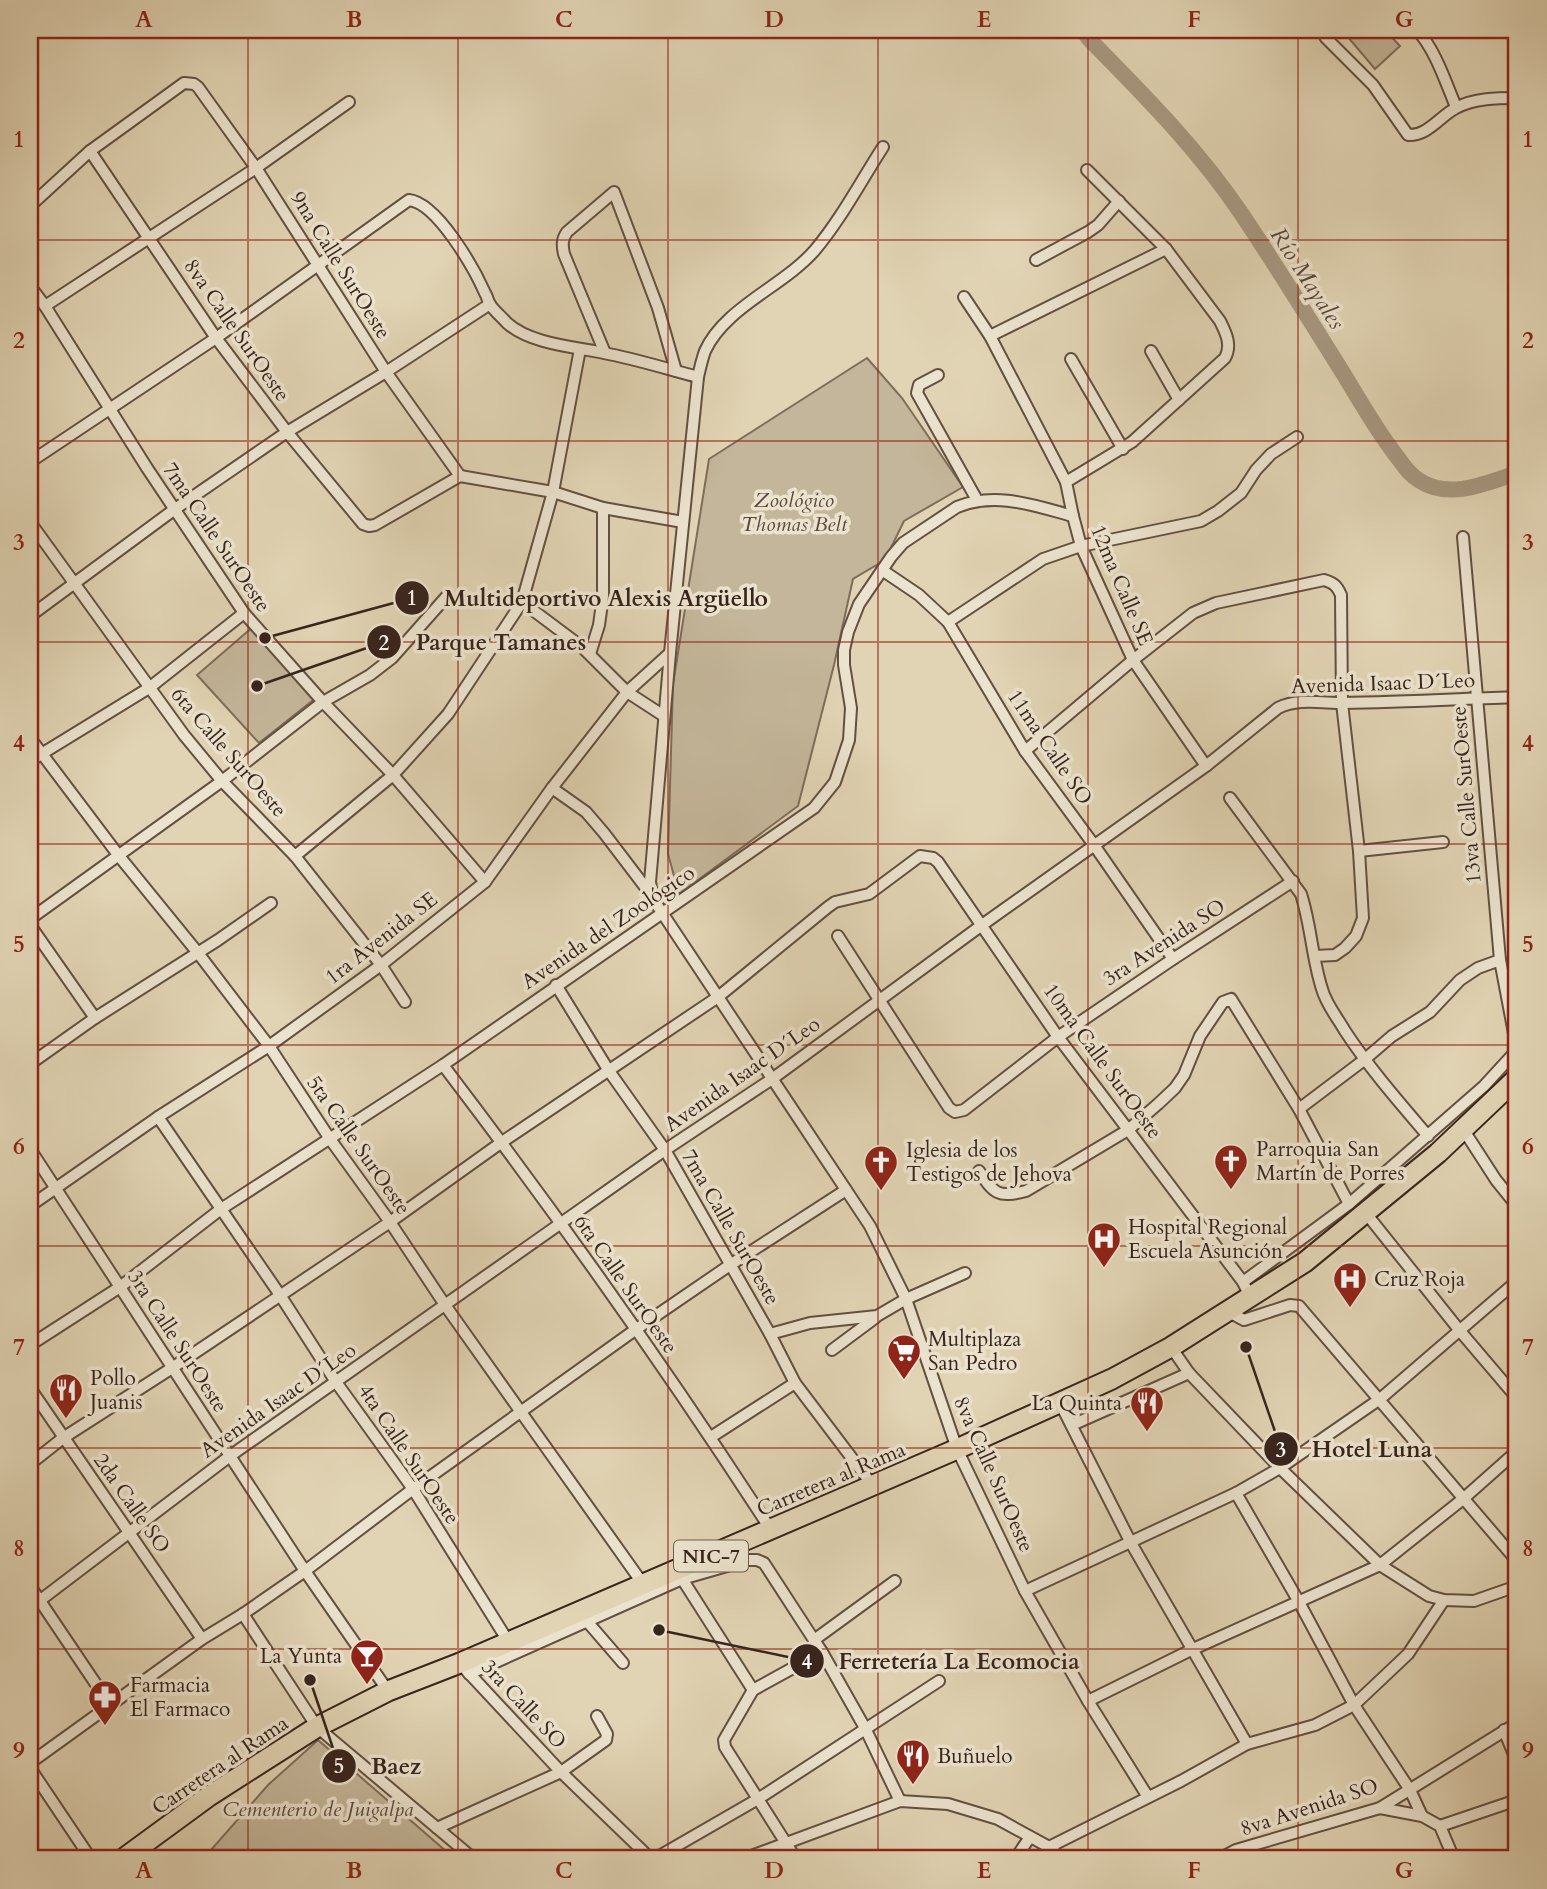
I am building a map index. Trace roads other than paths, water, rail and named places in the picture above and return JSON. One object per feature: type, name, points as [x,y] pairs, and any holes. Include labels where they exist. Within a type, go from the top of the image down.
[{"type":"highway","name":"Carretera al Rama","points":[[123,1859],[209,1796],[317,1727],[388,1691],[465,1668],[508,1641],[583,1617],[643,1584],[679,1575],[771,1530],[1112,1379],[1171,1347],[1227,1311],[1246,1290],[1305,1262],[1357,1208],[1438,1153],[1517,1078]]},
{"type":"street","points":[[1321,30],[1373,85],[1408,135],[1419,135],[1457,107],[1476,101],[1517,98]]},
{"type":"street","points":[[1417,30],[1423,36],[1457,107]]},
{"type":"street","name":"9na Calle SurOeste","points":[[90,151],[184,83],[198,87],[256,167],[386,372],[460,476]]},
{"type":"street","points":[[45,306],[256,167],[349,102]]},
{"type":"street","points":[[653,899],[650,862],[698,377],[705,351],[731,318],[813,252],[883,147]]},
{"type":"street","points":[[30,206],[90,151]]},
{"type":"street","name":"8va Calle SurOeste","points":[[90,151],[216,338],[287,432],[363,524],[376,525],[460,476]]},
{"type":"street","points":[[1066,482],[1123,449],[1225,358],[1229,348],[1220,321],[1166,249],[1087,170]]},
{"type":"street","points":[[605,353],[562,246],[568,232],[614,192],[658,308],[676,371]]},
{"type":"street","points":[[30,462],[216,338],[410,200],[416,200],[432,211],[456,242],[490,304],[509,325],[532,337],[698,377]]},
{"type":"street","points":[[1036,260],[1098,225],[1119,201]]},
{"type":"street","points":[[990,336],[1166,249]]},
{"type":"street","name":"7ma Calle SurOeste","points":[[30,286],[244,613],[323,702],[393,775],[485,882]]},
{"type":"street","name":"12ma Calle SE","points":[[964,297],[990,336],[1066,482],[1081,546],[1133,660],[1206,766]]},
{"type":"street","points":[[30,616],[175,509],[287,432],[490,304]]},
{"type":"street","points":[[295,856],[393,775],[448,714],[522,602],[553,492],[580,349]]},
{"type":"street","points":[[1151,351],[1179,400]]},
{"type":"street","points":[[1071,359],[1123,449]]},
{"type":"street","points":[[938,375],[919,385],[917,393],[977,500]]},
{"type":"street","points":[[948,622],[1043,559],[1081,546],[1201,521],[1241,493],[1256,470],[1272,454],[1297,437]]},
{"type":"street","points":[[460,476],[553,492],[603,508],[683,522]]},
{"type":"street","name":"Avenida del Zoológico","points":[[30,1345],[120,1287],[221,1209],[443,1065],[814,808],[835,782],[849,740],[851,708],[844,665],[848,632],[863,596],[897,550],[911,537],[957,507],[977,500],[1006,500],[1073,516]]},
{"type":"street","points":[[590,654],[599,625],[603,596],[603,508]]},
{"type":"street","name":"6ta Calle SurOeste","points":[[30,522],[184,735],[222,781],[295,856],[381,965],[405,1002]]},
{"type":"street","name":"13va Calle SurOeste","points":[[1463,537],[1500,960],[1517,1050]]},
{"type":"street","name":"11ma Calle SO","points":[[882,570],[919,595],[948,622],[1025,751],[1173,959]]},
{"type":"street","points":[[1025,751],[1133,660],[1202,608],[1324,580],[1337,586],[1341,594],[1342,703],[1359,851],[1363,918],[1356,936],[1345,947],[1335,954],[1315,956]]},
{"type":"street","points":[[30,919],[222,781],[323,702],[392,658],[447,596]]},
{"type":"street","points":[[522,602],[590,654],[627,692],[664,716]]},
{"type":"street","points":[[30,761],[149,688],[244,613]]},
{"type":"street","name":"1ra Avenida SE","points":[[30,1206],[158,1117],[269,1046],[381,965],[485,882],[552,788],[627,692],[670,653]]},
{"type":"street","name":"Avenida Isaac D´Leo","points":[[30,1608],[230,1456],[665,1150],[772,1079],[1206,766],[1278,708],[1286,704],[1517,697]]},
{"type":"street","name":"5ta Calle SurOeste","points":[[30,738],[269,1046],[445,1305],[643,1584]]},
{"type":"street","name":"8va Calle SurOeste","points":[[552,788],[586,812],[664,913],[870,1226],[906,1299],[957,1449],[1026,1591],[1088,1701],[1148,1797]]},
{"type":"street","points":[[1230,798],[1301,894],[1318,975],[1326,999],[1364,1060],[1427,1136]]},
{"type":"street","points":[[1359,851],[1443,842]]},
{"type":"street","name":"10ma Calle SurOeste","points":[[718,997],[835,902],[869,894],[920,856],[933,858],[1058,1037],[1246,1290]]},
{"type":"street","name":"3ra Avenida SO","points":[[879,1001],[949,1108],[955,1112],[964,1110],[1058,1037],[1293,881]]},
{"type":"street","points":[[30,1064],[95,1018],[240,926],[271,903]]},
{"type":"street","points":[[30,925],[95,1018]]},
{"type":"street","points":[[838,936],[879,1001]]},
{"type":"street","points":[[1299,1109],[1392,1036],[1430,1012],[1460,980],[1478,968],[1500,960]]},
{"type":"street","name":"7ma Calle SurOeste","points":[[556,985],[609,1071],[665,1150],[795,1383],[873,1486]]},
{"type":"street","points":[[30,1464],[63,1438],[390,1223],[502,1142],[718,997]]},
{"type":"street","points":[[979,1171],[990,1189],[999,1193],[1011,1195],[1026,1191],[1128,1130],[1175,1088],[1190,1065],[1200,1036],[1223,1002],[1233,1000],[1357,1208],[1517,1398]]},
{"type":"street","points":[[1357,1208],[1427,1136],[1485,1086],[1517,1050]]},
{"type":"street","name":"6ta Calle SurOeste","points":[[443,1065],[561,1224],[711,1437],[771,1530]]},
{"type":"street","name":"4ta Calle SurOeste","points":[[158,1117],[336,1382],[413,1489],[508,1641]]},
{"type":"street","points":[[1463,1129],[1496,1180],[1517,1206]]},
{"type":"street","name":"3ra Calle SurOeste","points":[[30,1149],[304,1571],[388,1691]]},
{"type":"street","points":[[30,1763],[202,1639],[304,1571],[521,1410],[730,1265],[846,1190]]},
{"type":"street","points":[[832,1350],[877,1316],[906,1299],[965,1273]]},
{"type":"street","points":[[1026,1591],[1236,1493],[1280,1468],[1380,1399],[1517,1281]]},
{"type":"street","points":[[1227,1311],[1244,1320],[1290,1305],[1299,1306],[1517,1561]]},
{"type":"street","points":[[770,1334],[810,1323],[877,1316]]},
{"type":"street","points":[[1171,1347],[1189,1373],[1280,1468],[1380,1565],[1429,1596],[1444,1600],[1474,1601],[1517,1586]]},
{"type":"street","points":[[1072,1425],[1189,1373]]},
{"type":"street","points":[[711,1437],[795,1383]]},
{"type":"street","name":"2da Calle SO","points":[[30,1388],[202,1639]]},
{"type":"street","points":[[1060,1403],[1131,1543],[1247,1744]]},
{"type":"street","points":[[1088,1701],[1191,1650],[1380,1565],[1463,1499],[1517,1451]]},
{"type":"street","points":[[1236,1493],[1354,1705],[1410,1790],[1422,1816]]},
{"type":"street","points":[[465,1668],[679,1575],[757,1560],[764,1563],[822,1652],[865,1728],[900,1801]]},
{"type":"street","points":[[679,1575],[753,1690]]},
{"type":"street","points":[[814,1640],[895,1581]]},
{"type":"street","points":[[30,1586],[110,1705]]},
{"type":"street","points":[[1049,1847],[1181,1781],[1247,1744],[1315,1725],[1354,1705],[1408,1654],[1444,1600]]},
{"type":"street","points":[[243,1614],[317,1727],[474,1859]]},
{"type":"street","points":[[583,1617],[623,1663]]},
{"type":"street","points":[[796,1859],[725,1747],[724,1740],[753,1690],[822,1652]]},
{"type":"street","name":"3ra Calle SO","points":[[465,1668],[561,1772],[653,1859]]},
{"type":"street","points":[[653,1859],[758,1799],[939,1681]]},
{"type":"street","points":[[437,1828],[561,1772],[606,1740],[607,1734],[597,1716]]},
{"type":"street","name":"8va Avenida SO","points":[[1219,1859],[1236,1850],[1380,1808],[1517,1723]]},
{"type":"street","points":[[1504,1730],[1517,1762]]},
{"type":"street","points":[[30,1768],[91,1859]]},
{"type":"street","points":[[1440,1826],[1517,1800]]},
{"type":"street","points":[[743,1859],[900,1801],[948,1804],[998,1819],[1049,1847],[1063,1859]]},
{"type":"street","points":[[1380,1808],[1422,1816],[1440,1826],[1454,1859]]},
{"type":"street","points":[[1015,1859],[1030,1837]]},
{"type":"waterway","name":"Río Mayales","points":[[1083,30],[1170,124],[1226,192],[1281,274],[1374,424],[1409,472],[1432,487],[1444,489],[1468,488],[1517,473]]},
{"type":"place","name":"Multideportivo Alexis Argüello","points":[[265,638]]},
{"type":"place","name":"Parque Tamanes","points":[[257,686]]},
{"type":"place","name":"Parroquia San Martín de Porres","points":[[1231,1191]]},
{"type":"place","name":"Iglesia de los Testigos de Jehova","points":[[881,1192]]},
{"type":"place","name":"Hospital Regional Escuela Asunción","points":[[1104,1269]]},
{"type":"place","name":"Cruz Roja","points":[[1350,1309]]},
{"type":"place","name":"Hotel Luna","points":[[1246,1347]]},
{"type":"place","name":"Multiplaza San Pedro","points":[[904,1381]]},
{"type":"place","name":"Pollo Juanis","points":[[66,1420]]},
{"type":"place","name":"La Quinta","points":[[1147,1433]]},
{"type":"place","name":"Ferretería La Ecomocia","points":[[659,1630]]},
{"type":"place","name":"Baez","points":[[310,1680]]},
{"type":"place","name":"La Yunta","points":[[367,1686]]},
{"type":"place","name":"Farmacia El Farmaco","points":[[105,1727]]},
{"type":"place","name":"Buñuelo","points":[[913,1786]]},
{"type":"park label","name":"Zoológico Thomas Belt","points":[[794,512]]},
{"type":"park label","name":"Cementerio de Juigalpa","points":[[318,1809]]}]
